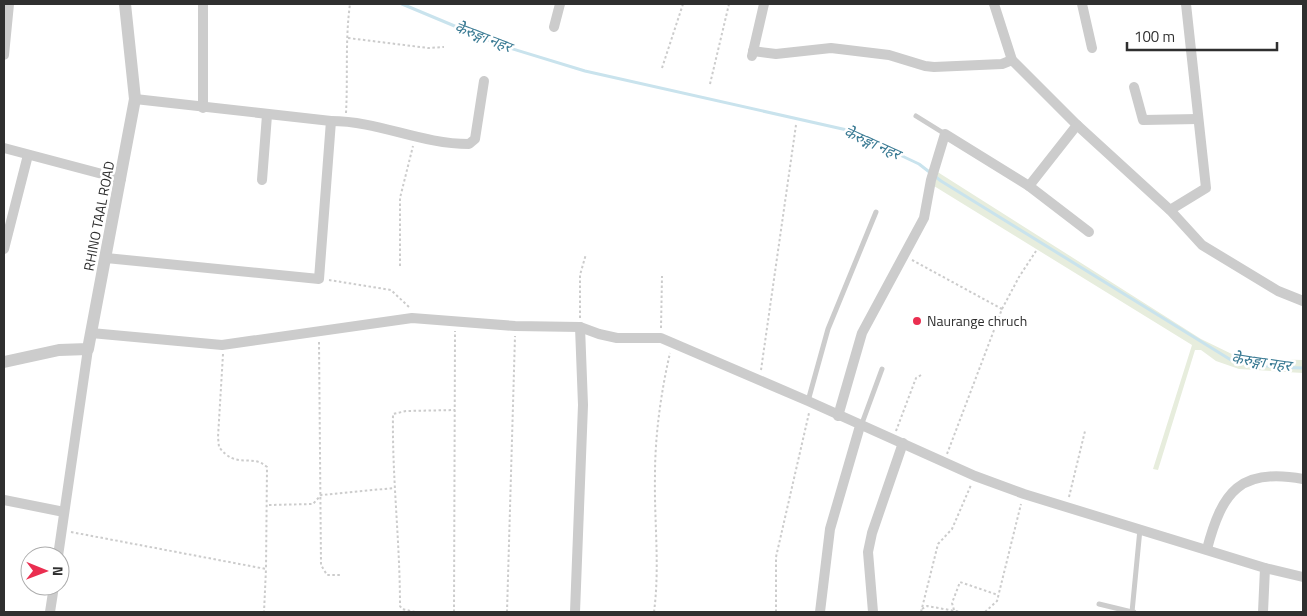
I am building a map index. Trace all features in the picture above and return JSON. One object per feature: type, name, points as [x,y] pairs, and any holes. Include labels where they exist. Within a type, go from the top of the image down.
[{"type":"street","points":[[4,55],[9,4]]},
{"type":"street","name":"RHINO TAAL ROAD","points":[[88,349],[135,99],[125,4]]},
{"type":"street","points":[[203,4],[203,108]]},
{"type":"street","points":[[554,27],[560,4]]},
{"type":"street","points":[[764,4],[752,54],[776,54],[831,48],[889,54],[925,66],[934,67],[1002,64],[1012,60]]},
{"type":"street","points":[[994,4],[1012,60],[1077,124],[1170,210],[1208,249],[1278,291],[1303,302]]},
{"type":"street","points":[[1082,4],[1092,48]]},
{"type":"street","points":[[1170,210],[1206,188],[1186,4]]},
{"type":"street","points":[[135,99],[267,115],[362,122],[415,138],[451,144],[469,144],[474,139],[484,81]]},
{"type":"street","points":[[1134,87],[1143,120],[1198,119]]},
{"type":"street","points":[[262,180],[267,115]]},
{"type":"street","points":[[106,258],[319,279],[332,120]]},
{"type":"street","points":[[1029,186],[1077,124]]},
{"type":"street","points":[[838,416],[862,333],[924,218],[931,180],[945,134],[1029,186],[1089,232]]},
{"type":"street","points":[[4,148],[121,179]]},
{"type":"street","points":[[4,249],[28,155]]},
{"type":"street","points":[[91,334],[222,345],[319,332],[365,323],[412,318],[515,326],[580,327],[617,338],[661,338],[673,341],[975,476],[1024,494],[1140,528],[1265,568],[1303,577]]},
{"type":"street","points":[[575,612],[582,424],[580,327]]},
{"type":"street","points":[[4,362],[59,350],[88,349],[60,546]]},
{"type":"street","points":[[820,612],[830,529],[860,426]]},
{"type":"street","points":[[873,612],[868,552],[898,441]]},
{"type":"street","points":[[1207,549],[1215,518],[1224,500],[1248,480],[1281,475],[1303,478]]},
{"type":"street","points":[[4,500],[64,512]]},
{"type":"street","points":[[1263,612],[1265,568]]},
{"type":"street","points":[[50,612],[52,596]]},
{"type":"lane","points":[[916,116],[945,134]]},
{"type":"lane","points":[[811,402],[831,322],[876,212]]},
{"type":"lane","points":[[860,426],[882,370]]},
{"type":"lane","points":[[1099,604],[1133,612],[1140,528]]},
{"type":"path","points":[[346,121],[348,38],[346,32],[350,4]]},
{"type":"path","points":[[662,68],[683,4]]},
{"type":"path","points":[[710,84],[729,4]]},
{"type":"path","points":[[348,38],[428,48],[444,47]]},
{"type":"path","points":[[760,380],[796,125]]},
{"type":"path","points":[[400,266],[400,198],[415,138]]},
{"type":"path","points":[[943,463],[1002,309],[1036,251]]},
{"type":"path","points":[[580,327],[580,275],[586,254]]},
{"type":"path","points":[[903,255],[1002,309]]},
{"type":"path","points":[[661,338],[662,276]]},
{"type":"path","points":[[319,279],[391,290],[410,306],[412,318]]},
{"type":"path","points":[[454,612],[455,321]]},
{"type":"path","points":[[507,612],[515,326]]},
{"type":"path","points":[[319,332],[322,570],[326,575],[341,575]]},
{"type":"path","points":[[654,612],[658,584],[655,473],[661,398],[673,341]]},
{"type":"path","points":[[222,345],[224,358],[218,437],[219,447],[232,458],[241,462],[257,461],[267,467],[268,505],[264,612]]},
{"type":"path","points":[[898,441],[916,378],[921,375]]},
{"type":"path","points":[[776,612],[776,557],[791,500],[811,402]]},
{"type":"path","points":[[415,612],[402,609],[400,606],[400,552],[394,488],[393,414],[406,411],[455,410]]},
{"type":"path","points":[[1067,506],[1085,431]]},
{"type":"path","points":[[921,611],[938,544],[952,529],[975,476]]},
{"type":"path","points":[[268,505],[313,504],[321,495],[394,488]]},
{"type":"path","points":[[985,612],[997,601],[1024,494]]},
{"type":"path","points":[[62,531],[266,569]]},
{"type":"path","points":[[954,610],[952,603],[960,582],[998,595]]},
{"type":"path","points":[[921,611],[927,606],[961,612]]},
{"type":"green space","points":[[936,171],[1201,339],[1240,358],[1303,360],[1303,373],[1239,369],[1216,361],[1201,350],[1195,350],[1158,470],[1153,469],[1192,345],[934,186]]},
{"type":"waterway","name":"केेरुङ्गा नहर","points":[[402,4],[500,45],[585,71],[847,130],[919,164],[941,181],[1231,360],[1274,367],[1303,368]]},
{"type":"place","name":"Naurange chruch","points":[[917,321]]}]
